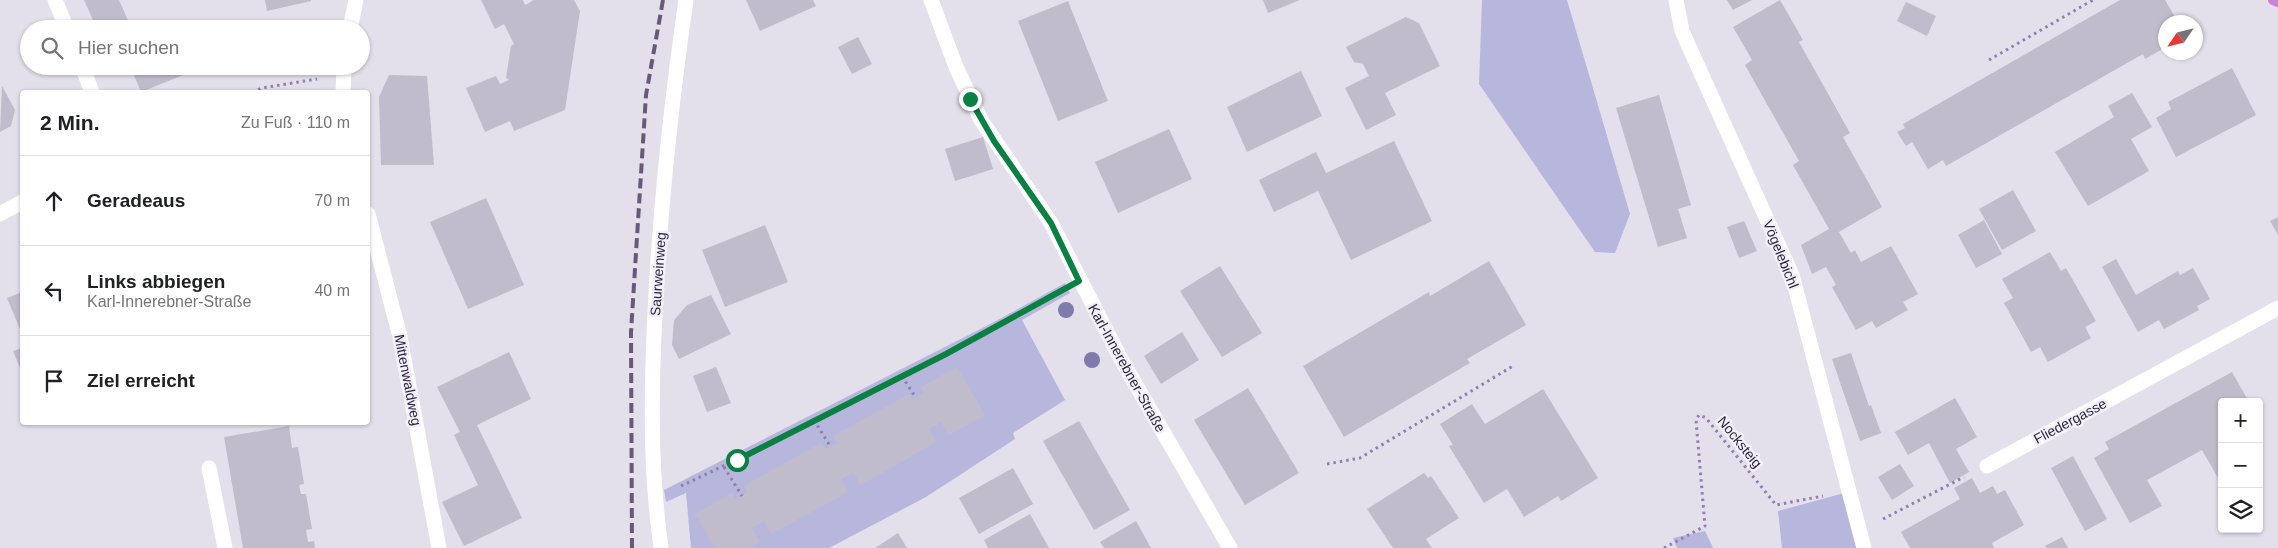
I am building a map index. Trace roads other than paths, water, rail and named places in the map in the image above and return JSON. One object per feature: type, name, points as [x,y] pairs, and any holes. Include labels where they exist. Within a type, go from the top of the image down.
[{"type":"street","points":[[55,0],[63,20]]},
{"type":"street","points":[[352,20],[356,0]]},
{"type":"street","name":"Saurweinweg","points":[[661,548],[654,500],[651,448],[652,372],[658,261],[669,128],[686,0]]},
{"type":"street","name":"Karl-Innerebner-Straße","points":[[932,0],[970,99],[994,141],[1051,223],[1079,281],[1121,359],[1230,548]]},
{"type":"street","name":"Vögelebichl","points":[[1676,0],[1682,31],[1792,275],[1864,548]]},
{"type":"street","points":[[85,75],[91,90]]},
{"type":"street","points":[[343,75],[343,90]]},
{"type":"street","points":[[0,214],[20,203]]},
{"type":"street","name":"Mittenwaldweg","points":[[370,222],[400,337],[439,548]]},
{"type":"street","name":"Fliedergasse","points":[[1987,466],[2278,308]]},
{"type":"street","points":[[210,468],[225,548]]},
{"type":"waterway","points":[[2273,0],[2278,2]]},
{"type":"railway","points":[[632,548],[631,332],[646,95],[663,0]]}]
